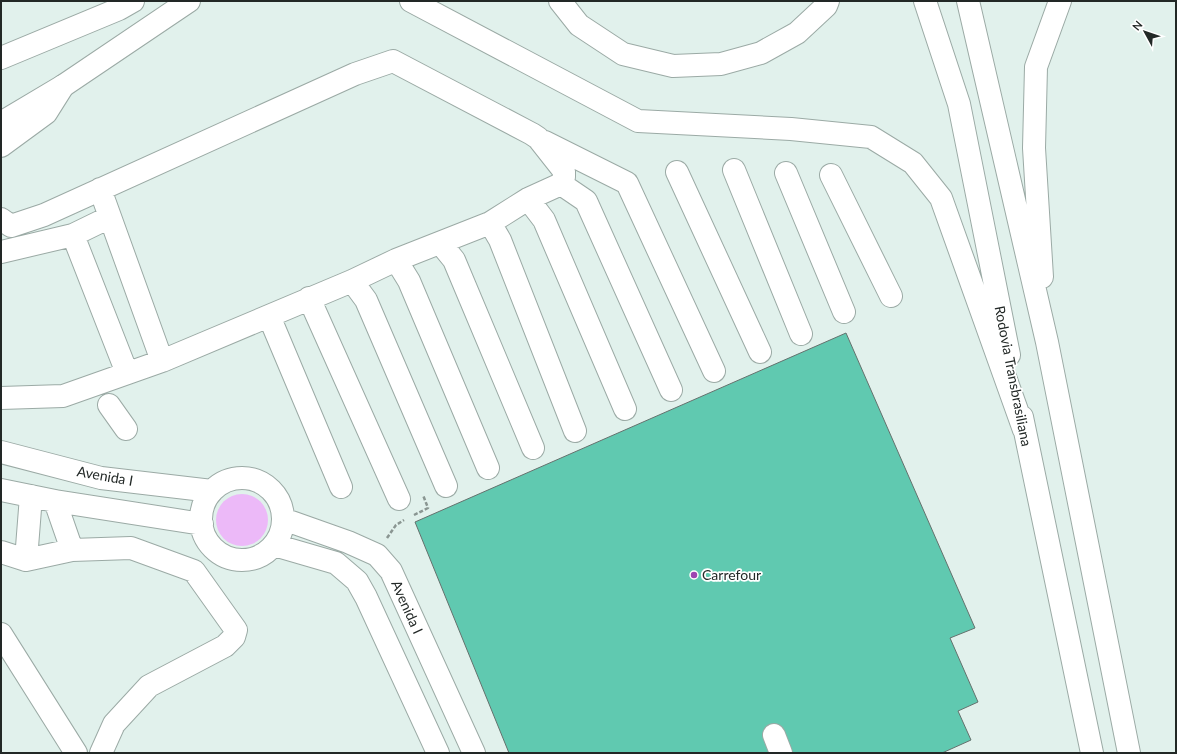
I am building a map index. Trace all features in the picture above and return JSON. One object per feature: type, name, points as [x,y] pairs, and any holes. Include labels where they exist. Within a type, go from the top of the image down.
[{"type":"main road","points":[[1,58],[119,9],[133,1]]},
{"type":"main road","points":[[1,123],[63,86],[189,1]]},
{"type":"main road","points":[[411,1],[638,121],[791,129],[871,137],[913,163],[941,198],[1024,430]]},
{"type":"main road","points":[[560,1],[578,25],[623,54],[673,66],[721,64],[761,53],[797,33],[826,6],[828,1]]},
{"type":"main road","name":"Rodovia Transbrasiliana","points":[[925,1],[959,104],[1024,430],[1092,753]]},
{"type":"main road","points":[[968,1],[1046,342],[1129,753]]},
{"type":"main road","points":[[1046,342],[1034,148],[1036,67],[1060,1]]},
{"type":"main road","points":[[1,219],[11,226],[44,215],[355,74],[393,61],[627,184],[714,371]]},
{"type":"main road","points":[[1,146],[46,113],[63,86]]},
{"type":"main road","points":[[1,398],[63,396],[162,361],[352,281],[396,260],[441,244],[490,223],[528,199],[561,184],[564,177],[564,171],[538,138]]},
{"type":"main road","points":[[734,170],[801,334]]},
{"type":"main road","points":[[677,172],[760,352]]},
{"type":"main road","points":[[786,173],[844,312]]},
{"type":"main road","points":[[831,175],[891,296]]},
{"type":"main road","points":[[561,184],[586,202],[671,390]]},
{"type":"main road","points":[[100,189],[162,361]]},
{"type":"main road","points":[[528,199],[544,220],[625,409]]},
{"type":"main road","points":[[1,252],[73,235],[110,217]]},
{"type":"main road","points":[[490,223],[500,240],[575,430]]},
{"type":"main road","points":[[73,235],[127,373]]},
{"type":"main road","points":[[441,244],[454,260],[533,448]]},
{"type":"main road","points":[[396,260],[409,281],[488,468]]},
{"type":"main road","points":[[352,281],[366,300],[446,486]]},
{"type":"main road","points":[[309,298],[399,499]]},
{"type":"main road","points":[[269,316],[341,487]]},
{"type":"main road","points":[[109,405],[126,429]]},
{"type":"main road","name":"Avenida I","points":[[1,452],[101,478],[212,491]]},
{"type":"main road","points":[[236,478],[250,478],[264,483],[274,492],[281,504],[283,519],[281,533],[274,545],[264,554],[252,559],[239,560],[227,557],[216,551],[207,541],[202,529],[201,516],[204,503],[212,491],[223,482],[236,478]]},
{"type":"main road","points":[[1,490],[55,502],[202,524]]},
{"type":"main road","points":[[26,560],[31,496]]},
{"type":"main road","points":[[55,502],[72,550]]},
{"type":"main road","name":"Avenida I","points":[[283,519],[348,542],[377,555],[391,571],[474,753]]},
{"type":"main road","points":[[274,545],[336,562],[357,581],[366,597],[438,753]]},
{"type":"main road","points":[[1,552],[26,560],[72,550],[131,548],[194,571],[236,630],[234,637],[225,646],[149,686],[114,724],[101,753]]},
{"type":"main road","points":[[1,634],[76,753]]},
{"type":"main road","points":[[1082,707],[1082,753]]},
{"type":"path","points":[[377,555],[396,525],[428,508],[424,495]]},
{"type":"shaded area","points":[[237,494],[247,494],[256,498],[264,506],[268,515],[268,525],[264,534],[256,542],[247,546],[237,546],[228,542],[220,534],[216,525],[216,515],[220,506],[228,498]]},
{"type":"building","name":"Carrefour","points":[[846,333],[975,628],[950,638],[978,702],[958,711],[971,740],[942,753],[509,753],[415,522]]},
{"type":"place","name":"Carrefour","points":[[694,575]]}]
